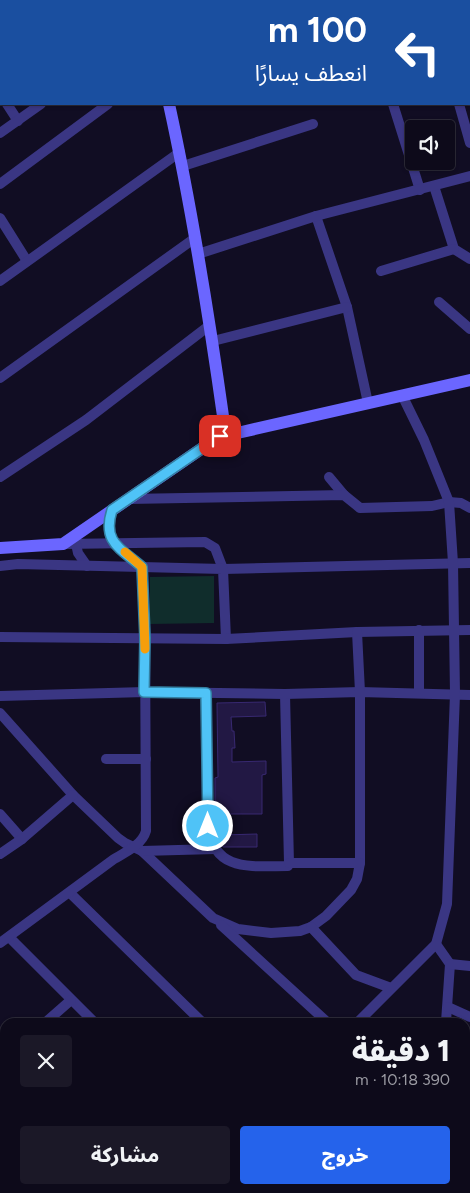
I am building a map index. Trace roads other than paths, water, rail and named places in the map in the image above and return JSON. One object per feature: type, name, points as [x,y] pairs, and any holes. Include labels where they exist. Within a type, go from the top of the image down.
[{"type":"main road","points":[[0,548],[69,544],[112,510],[226,435],[233,427],[224,423],[213,341],[183,166],[169,105]]},
{"type":"main road","points":[[226,435],[470,380]]},
{"type":"street","points":[[8,105],[18,121]]},
{"type":"street","points":[[0,134],[40,105]]},
{"type":"street","points":[[0,184],[107,105]]},
{"type":"street","points":[[392,105],[420,190]]},
{"type":"street","points":[[459,105],[470,143]]},
{"type":"street","points":[[183,166],[313,124]]},
{"type":"street","points":[[0,281],[180,152]]},
{"type":"street","points":[[198,254],[316,216],[470,176]]},
{"type":"street","points":[[434,186],[454,250],[470,259]]},
{"type":"street","points":[[316,216],[347,308],[368,403]]},
{"type":"street","points":[[0,218],[27,262]]},
{"type":"street","points":[[0,378],[194,238]]},
{"type":"street","points":[[381,271],[454,250]]},
{"type":"street","points":[[439,302],[470,329]]},
{"type":"street","points":[[213,341],[347,308]]},
{"type":"street","points":[[0,478],[86,420],[210,326]]},
{"type":"street","points":[[362,1018],[436,944],[447,904],[455,694],[454,563],[449,502],[424,440],[402,395]]},
{"type":"street","points":[[329,477],[344,495],[360,508],[432,506],[449,502],[461,503],[470,508]]},
{"type":"street","points":[[128,499],[344,495]]},
{"type":"street","points":[[112,510],[108,529],[111,538],[115,544],[142,567],[145,638],[146,831],[138,849]]},
{"type":"street","points":[[69,544],[205,542],[215,548],[223,569],[226,639]]},
{"type":"street","points":[[69,544],[87,566]]},
{"type":"street","points":[[0,566],[18,564],[223,569],[470,563]]},
{"type":"street","points":[[419,630],[419,694]]},
{"type":"street","points":[[0,637],[226,639],[357,632],[470,630]]},
{"type":"street","points":[[213,918],[238,929],[255,932],[300,931],[311,927],[326,916],[352,890],[357,879],[360,864],[360,692],[357,632]]},
{"type":"street","points":[[0,696],[144,692],[285,694],[360,692],[470,695]]},
{"type":"street","points":[[206,693],[208,826],[209,838],[215,849],[237,865],[288,866],[290,863],[360,864]]},
{"type":"street","points":[[285,694],[290,863]]},
{"type":"street","points":[[0,713],[73,795],[118,838],[138,849],[323,1018]]},
{"type":"street","points":[[106,759],[146,759]]},
{"type":"street","points":[[0,854],[73,795]]},
{"type":"street","points":[[0,814],[22,838]]},
{"type":"street","points":[[90,1018],[4,940],[114,859],[138,849],[215,849]]},
{"type":"street","points":[[70,893],[198,1018]]},
{"type":"street","points":[[311,927],[356,975],[392,988]]},
{"type":"street","points":[[436,944],[450,964],[447,1018]]},
{"type":"street","points":[[450,964],[470,966]]},
{"type":"street","points":[[51,1018],[71,1000]]},
{"type":"street","points":[[448,1007],[470,1016]]}]
